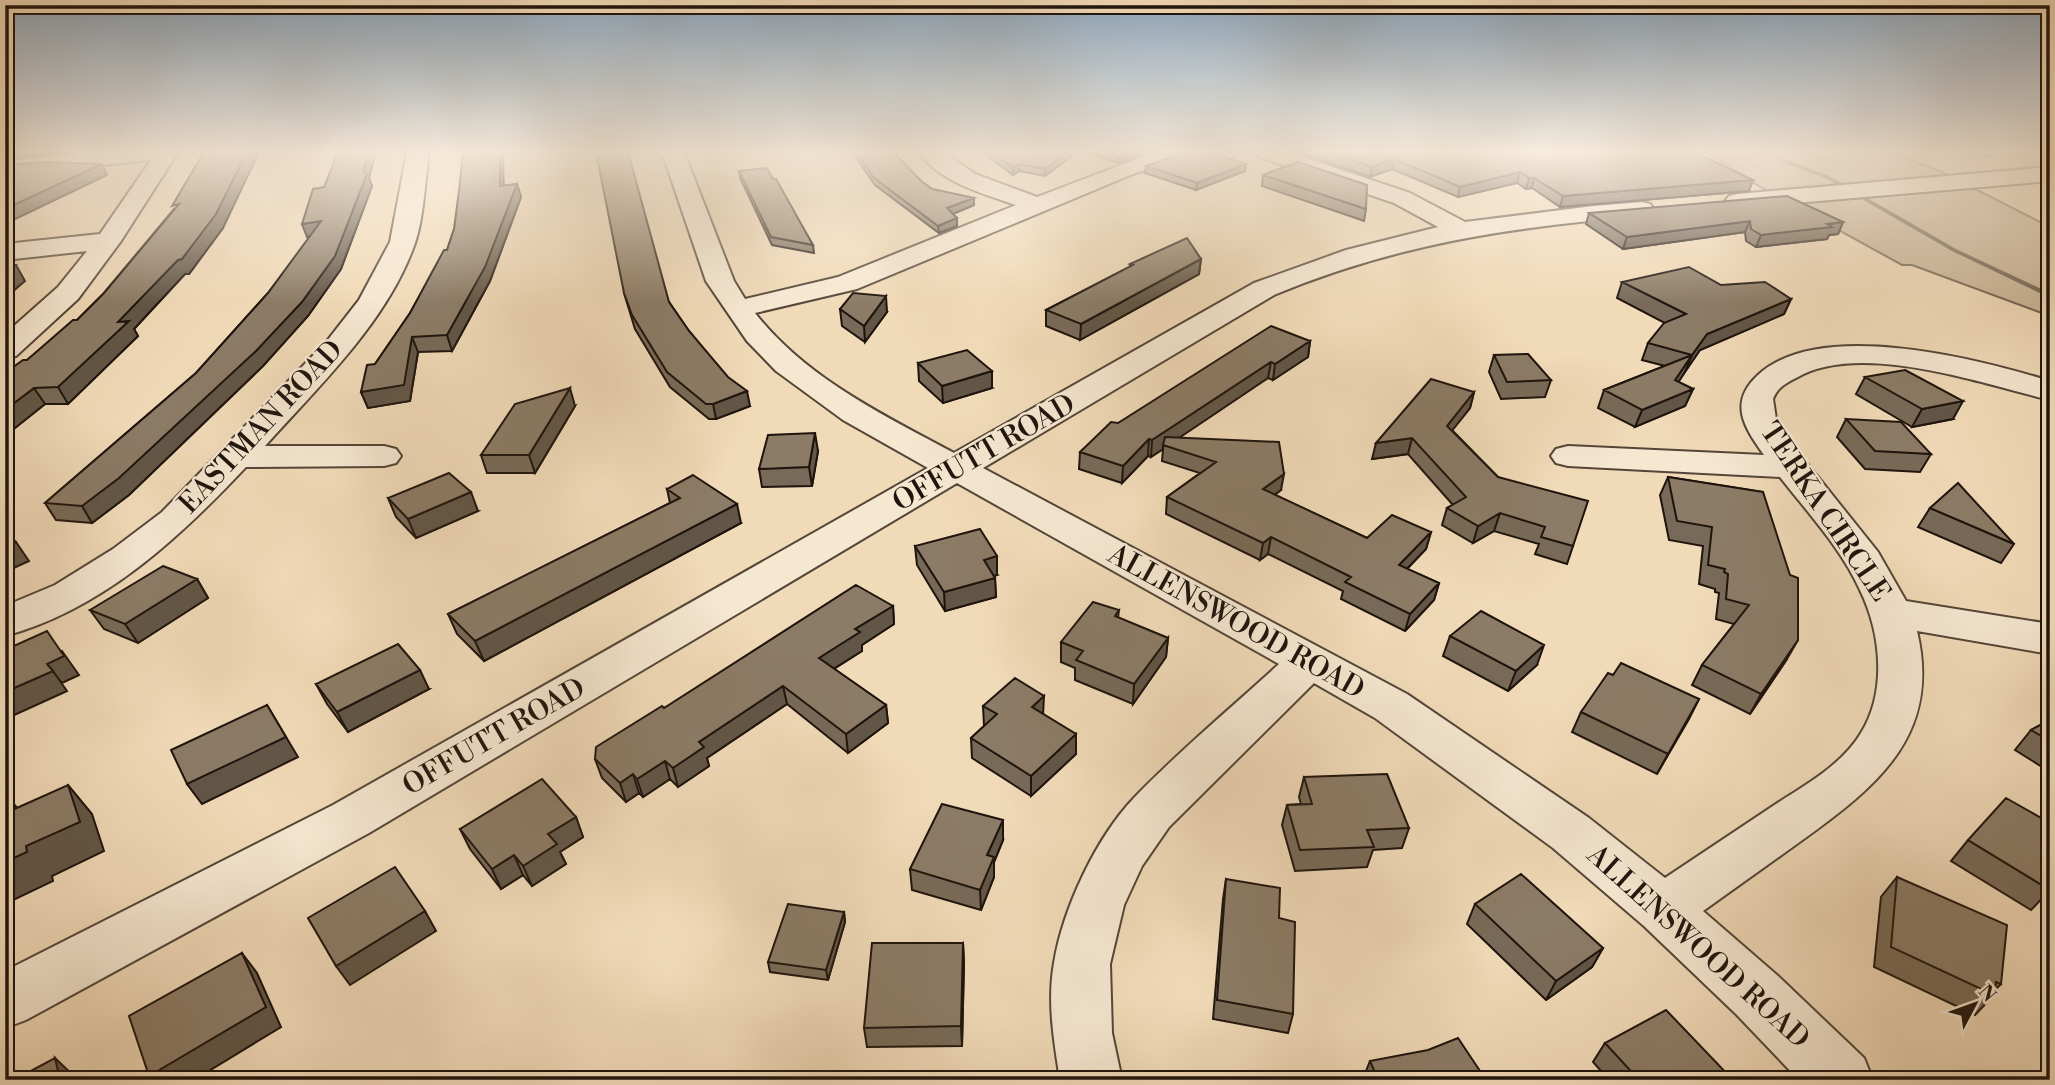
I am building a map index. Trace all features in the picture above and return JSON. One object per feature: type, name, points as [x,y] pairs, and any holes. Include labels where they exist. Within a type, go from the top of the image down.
[{"type":"street","points":[[5,349],[68,293],[133,203]]},
{"type":"street","name":"EASTMAN ROAD","points":[[5,622],[69,594],[127,558],[175,520],[237,457],[338,347],[372,302],[403,242],[410,203]]},
{"type":"street","name":"ALLENSWOOD ROAD","points":[[691,203],[720,281],[737,309],[757,335],[818,389],[855,413],[956,469],[1391,706],[1477,764],[1571,833],[1663,909],[1757,995],[1842,1080]]},
{"type":"street","points":[[1034,203],[1040,205]]},
{"type":"street","points":[[737,309],[847,283],[1046,203]]},
{"type":"street","points":[[1411,203],[1459,229]]},
{"type":"street","name":"OFFUTT ROAD","points":[[5,1001],[351,819],[1264,289],[1353,254],[1459,229],[1544,218],[1712,203]]},
{"type":"street","points":[[5,252],[108,241]]},
{"type":"street","name":"TERKA CIRCLE","points":[[1663,909],[1832,792],[1870,759],[1891,720],[1900,685],[1900,649],[1894,613],[1848,538],[1762,426],[1756,405],[1761,388],[1778,373],[1803,362],[1832,356],[1904,357],[1994,374],[2050,391]]},
{"type":"street","points":[[237,457],[384,456]]},
{"type":"street","points":[[1568,456],[1791,467]]},
{"type":"street","points":[[1894,613],[2050,639]]},
{"type":"street","points":[[1091,1080],[1082,1033],[1083,964],[1097,905],[1122,853],[1152,813],[1310,661]]},
{"type":"shaded area","points":[[1789,203],[2002,203],[2050,227],[2050,316],[1912,265],[1902,265]]},
{"type":"building","points":[[5,203],[19,203],[5,209]]},
{"type":"building","points":[[174,203],[222,203],[182,259],[118,322],[129,321],[58,387],[34,388],[5,410],[5,373],[27,360],[73,320],[77,320],[104,293],[179,204],[172,206]]},
{"type":"building","points":[[309,203],[356,203],[335,256],[302,302],[256,351],[119,478],[82,506],[45,503],[196,373],[268,293],[321,221],[302,224]]},
{"type":"building","points":[[457,203],[510,203],[485,267],[447,335],[412,337],[404,385],[361,392],[367,365],[375,364],[410,313],[444,250],[447,250],[454,229]]},
{"type":"building","points":[[606,203],[642,203],[669,302],[689,331],[728,377],[747,391],[713,404],[706,404],[667,372],[632,315],[624,293]]},
{"type":"building","points":[[754,203],[789,203],[813,245],[771,237]]},
{"type":"building","points":[[907,203],[961,203],[947,208],[957,218],[938,226]]},
{"type":"building","points":[[1347,203],[1366,203],[1366,209]]},
{"type":"building","points":[[1710,203],[1801,203],[1843,222],[1827,224],[1832,227],[1761,235],[1751,229],[1750,221],[1627,237],[1589,213]]},
{"type":"building","points":[[1187,238],[1201,259],[1081,324],[1046,310],[1133,265],[1130,264]]},
{"type":"building","points":[[5,263],[16,265],[5,274]]},
{"type":"building","points":[[1689,267],[1721,285],[1765,282],[1791,299],[1707,334],[1692,355],[1648,343],[1664,323],[1686,314],[1622,282]]},
{"type":"building","points":[[853,293],[886,296],[864,326],[840,309]]},
{"type":"building","points":[[1271,326],[1310,341],[1275,364],[1271,362],[1152,440],[1149,439],[1123,466],[1080,452],[1111,422],[1118,423]]},
{"type":"building","points":[[967,350],[992,371],[942,386],[918,363]]},
{"type":"building","points":[[1528,354],[1551,380],[1507,382],[1494,355]]},
{"type":"building","points":[[1692,355],[1675,380],[1693,389],[1642,410],[1604,390]]},
{"type":"building","points":[[1905,370],[1963,401],[1922,409],[1865,377]]},
{"type":"building","points":[[1431,379],[1474,392],[1447,426],[1498,477],[1588,501],[1573,546],[1541,537],[1545,527],[1500,513],[1478,526],[1447,508],[1466,497],[1412,438],[1376,443]]},
{"type":"building","points":[[570,388],[529,455],[481,455],[515,404]]},
{"type":"building","points":[[1846,419],[1901,422],[1931,454],[1875,451]]},
{"type":"building","points":[[815,433],[809,467],[759,469],[768,435]]},
{"type":"building","points":[[1165,437],[1279,442],[1284,474],[1263,489],[1367,538],[1392,515],[1431,532],[1399,565],[1439,583],[1410,614],[1345,582],[1351,577],[1271,537],[1263,543],[1167,497],[1216,462],[1163,445]]},
{"type":"building","points":[[449,473],[471,492],[408,519],[388,498]]},
{"type":"building","points":[[693,475],[737,504],[475,641],[448,614],[680,498],[667,489]]},
{"type":"building","points":[[1668,477],[1763,492],[1790,575],[1798,578],[1798,640],[1761,694],[1702,665],[1749,605],[1726,599],[1728,574],[1724,572],[1725,569],[1708,565],[1712,527],[1677,521]]},
{"type":"building","points":[[1958,483],[2014,544],[1930,508]]},
{"type":"building","points":[[980,529],[997,556],[984,560],[995,578],[944,592],[915,546]]},
{"type":"building","points":[[5,532],[16,542],[5,547]]},
{"type":"building","points":[[163,566],[197,579],[125,624],[90,610]]},
{"type":"building","points":[[856,585],[893,606],[855,629],[860,632],[819,658],[886,705],[846,734],[783,686],[699,742],[704,747],[673,768],[665,761],[637,779],[633,774],[620,783],[595,759],[596,747],[662,706],[664,708]]},
{"type":"building","points":[[1093,602],[1119,610],[1115,616],[1168,638],[1134,684],[1076,660],[1083,651],[1061,642]]},
{"type":"building","points":[[1481,611],[1544,645],[1516,671],[1450,636]]},
{"type":"building","points":[[47,631],[64,656],[47,664],[53,671],[5,692],[5,650]]},
{"type":"building","points":[[398,644],[420,670],[337,712],[316,684]]},
{"type":"building","points":[[1621,663],[1699,699],[1668,754],[1581,712],[1608,673],[1613,675]]},
{"type":"building","points":[[1015,678],[1044,696],[1032,707],[1076,734],[1031,776],[971,738],[997,714],[983,706]]},
{"type":"building","points":[[267,705],[286,737],[187,784],[171,750]]},
{"type":"building","points":[[2050,720],[2050,741],[2031,730]]},
{"type":"building","points":[[1387,774],[1409,828],[1367,830],[1374,847],[1300,850],[1287,805],[1312,804],[1304,777]]},
{"type":"building","points":[[542,779],[576,817],[548,834],[557,844],[523,866],[514,855],[492,869],[460,829]]},
{"type":"building","points":[[68,785],[80,822],[26,846],[27,852],[5,862],[5,796],[10,811]]},
{"type":"building","points":[[2006,798],[2050,823],[2050,890],[1968,840]]},
{"type":"building","points":[[942,804],[1003,820],[987,855],[994,857],[980,890],[910,869]]},
{"type":"building","points":[[395,867],[425,911],[336,966],[308,918]]},
{"type":"building","points":[[1521,874],[1603,948],[1556,981],[1475,904]]},
{"type":"building","points":[[1897,877],[2007,925],[2001,984],[1996,982],[1994,995],[1891,947]]},
{"type":"building","points":[[1226,879],[1280,888],[1279,918],[1295,922],[1293,1014],[1217,1000]]},
{"type":"building","points":[[788,904],[844,912],[826,970],[768,962]]},
{"type":"building","points":[[872,943],[963,943],[961,1026],[864,1028]]},
{"type":"building","points":[[242,953],[266,1007],[149,1076],[129,1016]]},
{"type":"building","points":[[1666,1010],[1733,1080],[1639,1080],[1605,1043]]},
{"type":"building","points":[[1458,1038],[1484,1077],[1476,1080],[1378,1080],[1370,1061],[1428,1050]]},
{"type":"building","points":[[55,1058],[60,1080],[14,1080]]},
{"type":"waterway","points":[[1872,203],[1954,250],[2050,296]]}]
